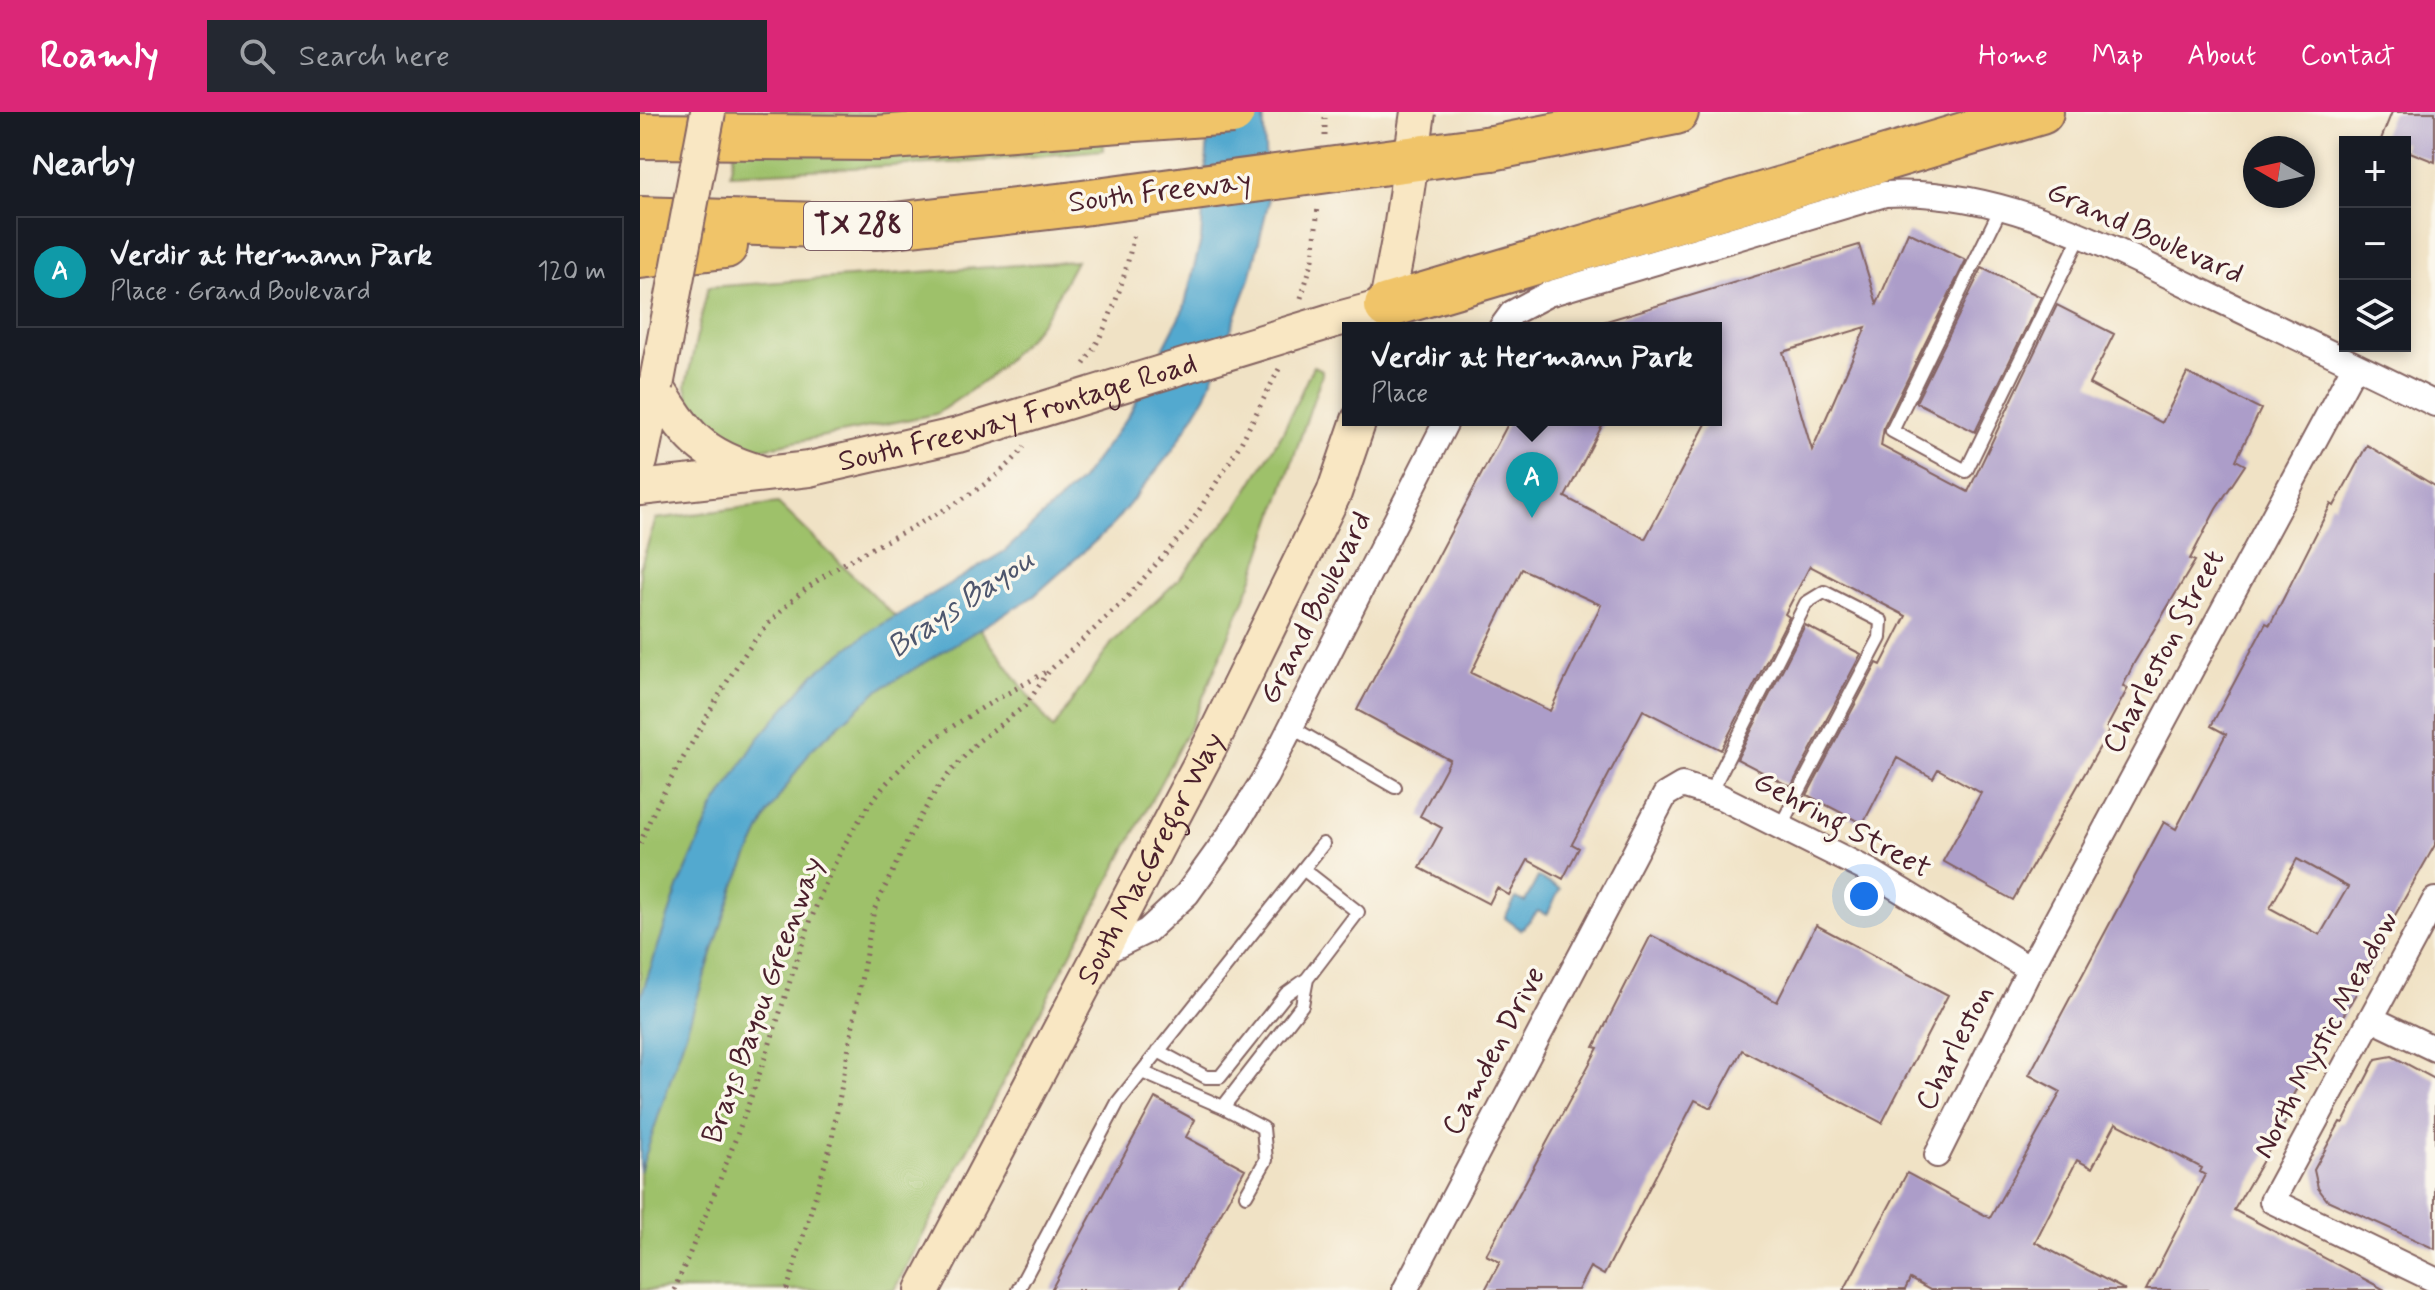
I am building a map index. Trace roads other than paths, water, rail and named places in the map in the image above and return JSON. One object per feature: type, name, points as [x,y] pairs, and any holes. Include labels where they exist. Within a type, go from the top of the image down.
[{"type":"highway","points":[[640,136],[878,138],[1232,112]]},
{"type":"highway","name":"South Freeway","points":[[640,219],[877,227],[1075,204],[1492,148],[1676,112]]},
{"type":"highway","points":[[1384,317],[2041,112]]},
{"type":"highway","points":[[640,256],[877,227]]},
{"type":"main road","points":[[640,461],[708,112]]},
{"type":"main road","points":[[1384,317],[1401,230],[1418,112]]},
{"type":"main road","name":"South Freeway Frontage Road","points":[[640,488],[809,469],[958,435],[1331,321],[1384,317]]},
{"type":"main road","points":[[656,386],[693,442],[724,462],[769,474]]},
{"type":"main road","name":"South MacGregor Way","points":[[923,1290],[1211,744],[1334,493],[1357,426]]},
{"type":"street","name":"Grand Boulevard","points":[[1505,322],[1512,313],[1548,294],[1885,194],[1922,192],[1963,197],[2081,235],[2435,404]]},
{"type":"street","name":"Charleston Street","points":[[2030,969],[2355,365]]},
{"type":"street","name":"Grand Boulevard","points":[[1102,953],[1147,931],[1187,894],[1236,825],[1291,727],[1444,426]]},
{"type":"street","name":"Gehring Street","points":[[1641,841],[1665,795],[1682,785],[1710,793],[1871,872],[2030,969]]},
{"type":"street","name":"Camden Drive","points":[[1405,1290],[1641,841]]},
{"type":"street","name":"North Mystic Meadow","points":[[2435,900],[2272,1201],[2435,1280]]},
{"type":"street","name":"Charleston","points":[[1937,1155],[2030,969]]},
{"type":"street","points":[[2372,1019],[2435,1049]]},
{"type":"lane","points":[[2001,208],[1892,431],[1966,471],[2081,235]]},
{"type":"lane","points":[[1710,793],[1806,603],[1824,592],[1881,621],[1880,638],[1780,827]]},
{"type":"lane","points":[[1291,727],[1395,787]]},
{"type":"lane","points":[[1018,1290],[1118,1102],[1323,844]]},
{"type":"lane","points":[[1158,1051],[1206,1077],[1220,1077],[1286,994],[1307,979],[1358,912],[1303,869]]},
{"type":"lane","points":[[1223,1107],[1302,1005],[1307,979]]},
{"type":"lane","points":[[1142,1072],[1263,1128],[1266,1160],[1246,1195]]},
{"type":"water","name":"Brays Bayou","points":[[1206,112],[1263,112],[1268,204],[1250,279],[1206,395],[1173,450],[1111,527],[1034,596],[876,692],[811,750],[769,812],[734,887],[640,1172],[640,999],[678,888],[714,807],[758,739],[814,674],[871,631],[1005,551],[1080,481],[1129,415],[1184,308],[1201,240],[1208,136]]},
{"type":"water","points":[[1538,877],[1560,889],[1547,915],[1538,911],[1521,930],[1505,918],[1516,898],[1525,902]]},
{"type":"place","name":"Verdir at Hermann Park","points":[[1532,518]]}]
